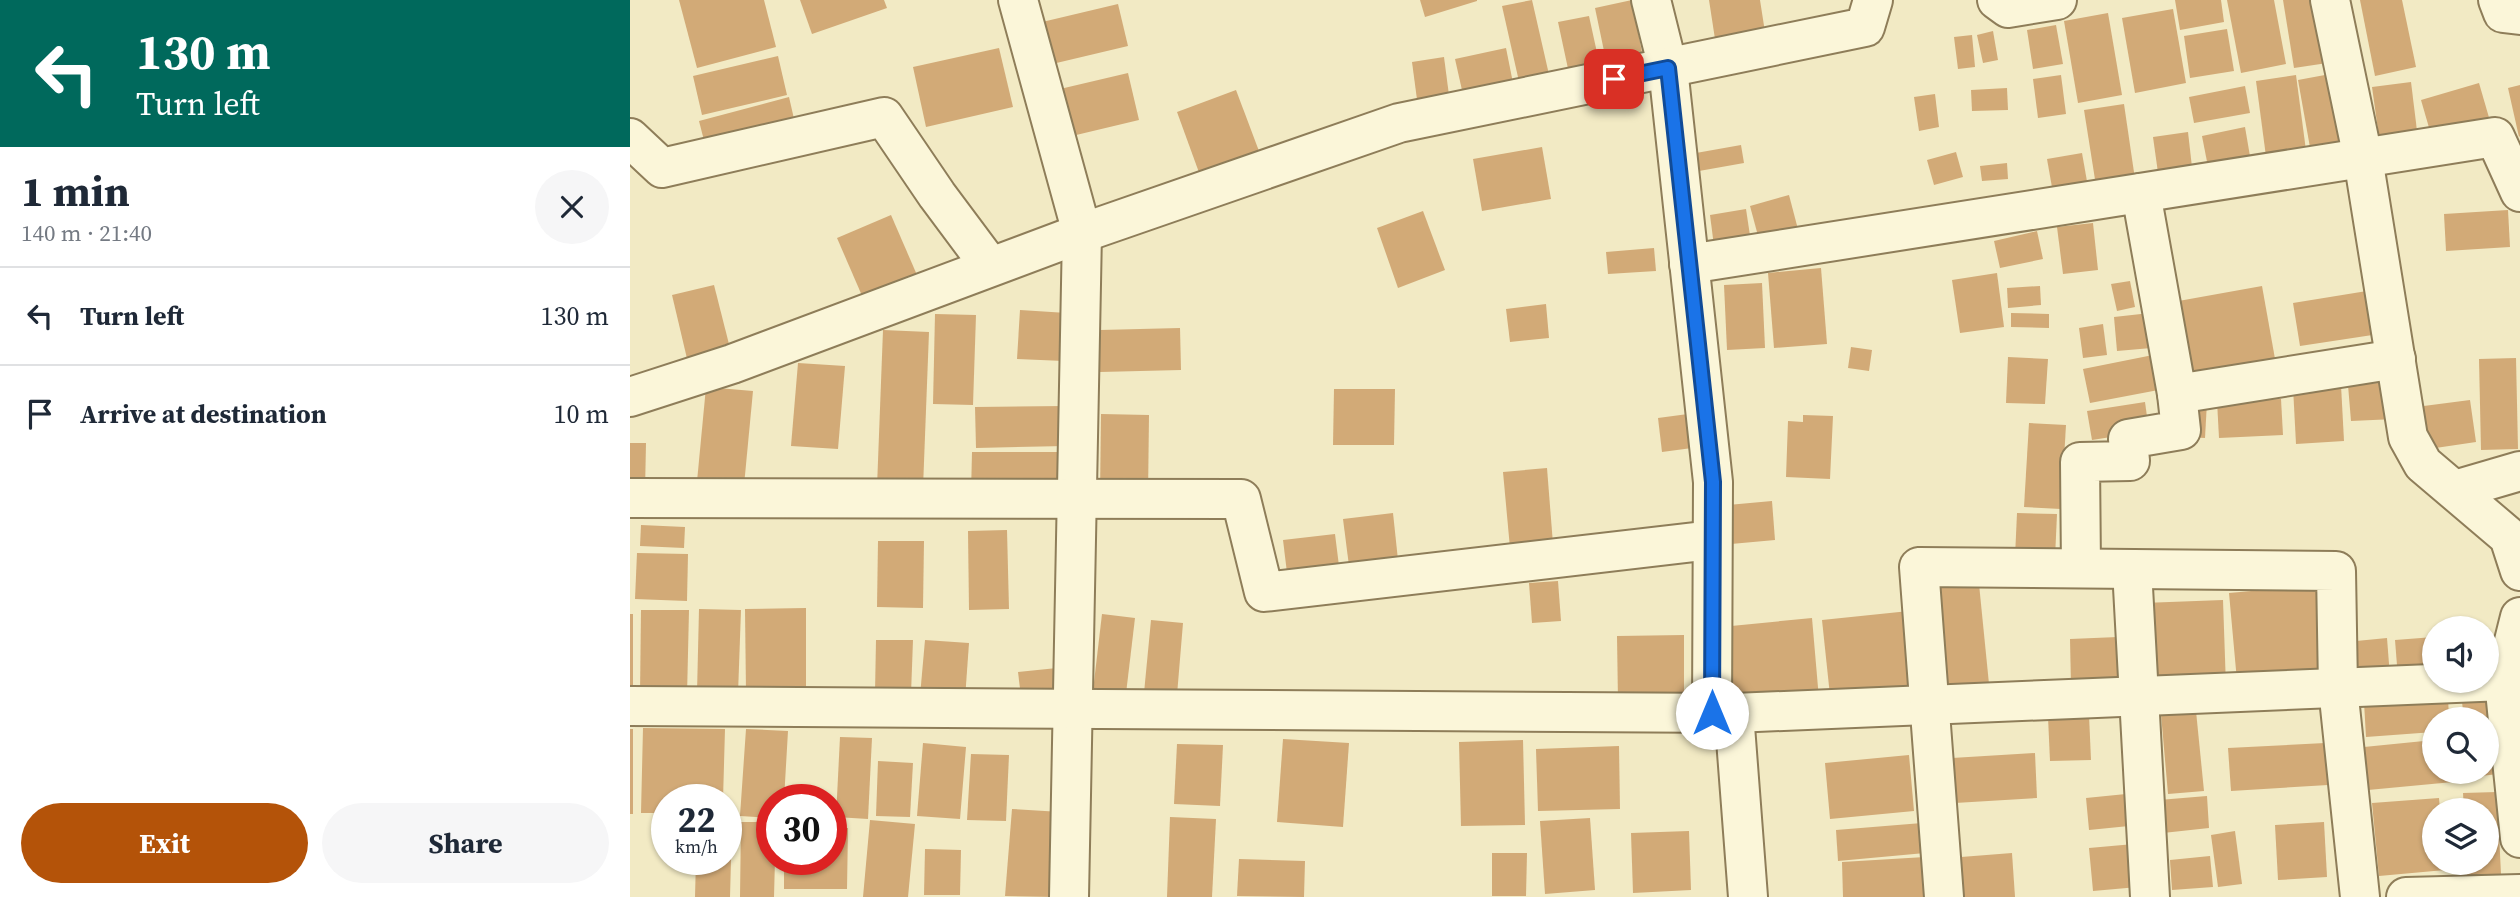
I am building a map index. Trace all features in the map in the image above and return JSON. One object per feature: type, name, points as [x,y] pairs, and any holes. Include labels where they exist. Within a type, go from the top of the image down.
[{"type":"street","points":[[1018,0],[1082,233],[1069,897]]},
{"type":"street","points":[[1651,0],[1668,68],[1713,482],[1712,540],[1723,713],[1748,897]]},
{"type":"street","points":[[630,397],[732,364],[990,266],[1399,123],[1865,27],[1873,0]]},
{"type":"street","points":[[1997,0],[2008,9],[2057,0]]},
{"type":"street","points":[[2330,0],[2363,158],[2408,438],[2423,464],[2509,537],[2520,571]]},
{"type":"street","points":[[2498,0],[2503,13],[2520,15]]},
{"type":"street","points":[[630,138],[662,168],[884,117],[990,266]]},
{"type":"street","points":[[1689,264],[2494,137],[2520,192]]},
{"type":"street","points":[[2141,193],[2179,412]]},
{"type":"street","points":[[2081,568],[2080,462],[2130,461],[2129,439],[2179,412],[2396,359]]},
{"type":"street","points":[[2455,491],[2520,471]]},
{"type":"street","points":[[630,498],[1241,499],[1264,592],[1712,540]]},
{"type":"street","points":[[1944,897],[1919,568],[2336,571],[2338,688],[2360,897]]},
{"type":"street","points":[[2132,569],[2150,897]]},
{"type":"street","points":[[2520,617],[2504,681],[2520,838]]},
{"type":"street","points":[[630,706],[1723,713],[2504,681]]},
{"type":"street","points":[[2406,897],[2520,894]]},
{"type":"building","points":[[679,0],[764,0],[776,47],[697,68]]},
{"type":"building","points":[[800,0],[884,0],[887,8],[812,34]]},
{"type":"building","points":[[1420,0],[1477,0],[1477,1],[1425,17]]},
{"type":"building","points":[[1532,0],[1550,79],[1520,86],[1502,6]]},
{"type":"building","points":[[1632,0],[1644,63],[1608,70],[1595,8]]},
{"type":"building","points":[[1709,0],[1760,0],[1767,45],[1717,52]]},
{"type":"building","points":[[2175,0],[2221,0],[2224,22],[2180,30]]},
{"type":"building","points":[[2227,0],[2274,0],[2286,64],[2241,73]]},
{"type":"building","points":[[2283,0],[2324,0],[2334,62],[2294,68]]},
{"type":"building","points":[[2360,0],[2402,0],[2416,67],[2375,76]]},
{"type":"building","points":[[1118,4],[1128,46],[1048,65],[1038,23]]},
{"type":"building","points":[[2173,9],[2186,83],[2135,93],[2122,18]]},
{"type":"building","points":[[2108,13],[2122,95],[2078,103],[2064,21]]},
{"type":"building","points":[[1589,16],[1601,71],[1570,78],[1558,22]]},
{"type":"building","points":[[2056,25],[2063,64],[2033,69],[2027,30]]},
{"type":"building","points":[[2227,29],[2234,71],[2190,78],[2184,36]]},
{"type":"building","points":[[1993,31],[1998,60],[1983,63],[1977,35]]},
{"type":"building","points":[[1972,35],[1975,67],[1958,69],[1954,37]]},
{"type":"building","points":[[999,48],[1013,107],[926,127],[913,67]]},
{"type":"building","points":[[1506,48],[1514,88],[1464,99],[1455,59]]},
{"type":"building","points":[[778,56],[787,95],[702,115],[693,76]]},
{"type":"building","points":[[1444,57],[1450,103],[1418,107],[1412,62]]},
{"type":"building","points":[[2341,72],[2354,146],[2311,153],[2298,80]]},
{"type":"building","points":[[1128,73],[1139,120],[1072,136],[1060,89]]},
{"type":"building","points":[[2061,75],[2066,114],[2038,118],[2033,79]]},
{"type":"building","points":[[2296,75],[2307,158],[2267,164],[2256,81]]},
{"type":"building","points":[[2411,82],[2418,139],[2380,144],[2372,87]]},
{"type":"building","points":[[2479,83],[2490,121],[2432,138],[2421,100]]},
{"type":"building","points":[[2520,85],[2520,136],[2519,137],[2508,88]]},
{"type":"building","points":[[2245,86],[2250,113],[2194,123],[2189,97]]},
{"type":"building","points":[[2007,88],[2008,110],[1972,111],[1971,90]]},
{"type":"building","points":[[1236,90],[1265,167],[1205,189],[1177,112]]},
{"type":"building","points":[[1935,94],[1939,127],[1919,131],[1914,97]]},
{"type":"building","points":[[789,97],[797,132],[708,156],[699,121]]},
{"type":"building","points":[[2124,104],[2136,186],[2097,192],[2084,110]]},
{"type":"building","points":[[2245,127],[2252,168],[2210,177],[2202,136]]},
{"type":"building","points":[[2188,132],[2193,176],[2159,180],[2153,137]]},
{"type":"building","points":[[1741,145],[1744,163],[1699,171],[1696,153]]},
{"type":"building","points":[[1542,147],[1551,199],[1482,211],[1473,159]]},
{"type":"building","points":[[1956,152],[1963,177],[1934,185],[1927,160]]},
{"type":"building","points":[[2082,153],[2088,187],[2053,193],[2047,159]]},
{"type":"building","points":[[2007,163],[2008,179],[1982,181],[1980,166]]},
{"type":"building","points":[[1789,195],[1800,237],[1761,247],[1750,206]]},
{"type":"building","points":[[1746,209],[1752,249],[1715,254],[1710,215]]},
{"type":"building","points":[[2508,210],[2510,247],[2446,251],[2444,214]]},
{"type":"building","points":[[1423,211],[1445,270],[1398,288],[1377,228]]},
{"type":"building","points":[[891,215],[917,275],[863,298],[837,238]]},
{"type":"building","points":[[2093,223],[2098,270],[2063,274],[2057,227]]},
{"type":"building","points":[[2037,231],[2043,259],[2000,268],[1994,241]]},
{"type":"building","points":[[1654,248],[1656,271],[1608,274],[1606,252]]},
{"type":"building","points":[[1821,268],[1827,344],[1774,348],[1768,273]]},
{"type":"building","points":[[1997,273],[2004,327],[1960,333],[1952,280]]},
{"type":"building","points":[[2130,281],[2135,307],[2117,311],[2111,284]]},
{"type":"building","points":[[1762,283],[1765,348],[1727,350],[1724,285]]},
{"type":"building","points":[[714,285],[732,356],[689,367],[672,295]]},
{"type":"building","points":[[2040,286],[2041,305],[2008,308],[2007,288]]},
{"type":"building","points":[[2262,286],[2277,370],[2189,386],[2173,302]]},
{"type":"building","points":[[2373,290],[2379,334],[2300,346],[2293,303]]},
{"type":"building","points":[[1546,304],[1549,338],[1510,342],[1506,309]]},
{"type":"building","points":[[1020,310],[1067,313],[1064,361],[1017,359]]},
{"type":"building","points":[[2159,312],[2163,347],[2117,351],[2114,317]]},
{"type":"building","points":[[2011,313],[2049,314],[2049,328],[2011,327]]},
{"type":"building","points":[[935,314],[976,315],[973,405],[933,404]]},
{"type":"building","points":[[2103,324],[2107,355],[2083,358],[2079,328]]},
{"type":"building","points":[[1180,328],[1181,370],[1100,372],[1100,330]]},
{"type":"building","points":[[883,330],[929,332],[923,488],[877,487]]},
{"type":"building","points":[[1851,347],[1872,350],[1869,371],[1848,368]]},
{"type":"building","points":[[2163,353],[2169,388],[2090,403],[2083,369]]},
{"type":"building","points":[[2008,357],[2048,359],[2045,404],[2006,403]]},
{"type":"building","points":[[2516,358],[2518,449],[2481,450],[2479,359]]},
{"type":"building","points":[[798,363],[845,366],[838,449],[791,446]]},
{"type":"building","points":[[2394,382],[2395,419],[2351,421],[2348,385]]},
{"type":"building","points":[[2341,385],[2344,441],[2296,444],[2293,387]]},
{"type":"building","points":[[706,387],[753,391],[743,496],[696,492]]},
{"type":"building","points":[[1334,389],[1395,389],[1394,445],[1333,445]]},
{"type":"building","points":[[2281,399],[2283,435],[2219,438],[2217,401]]},
{"type":"building","points":[[2470,400],[2476,442],[2422,450],[2416,407]]},
{"type":"building","points":[[2188,401],[2207,402],[2205,438],[2187,437]]},
{"type":"building","points":[[2145,402],[2149,431],[2092,440],[2087,411]]},
{"type":"building","points":[[1065,406],[1066,446],[976,448],[975,407]]},
{"type":"building","points":[[1703,412],[1707,446],[1662,452],[1658,418]]},
{"type":"building","points":[[1101,414],[1149,415],[1148,496],[1100,495]]},
{"type":"building","points":[[1803,415],[1833,416],[1830,479],[1786,477],[1788,421],[1803,422]]},
{"type":"building","points":[[2029,423],[2066,425],[2061,509],[2024,507]]},
{"type":"building","points":[[630,443],[646,443],[645,491],[630,491]]},
{"type":"building","points":[[972,452],[1066,452],[1065,494],[971,494]]},
{"type":"building","points":[[1547,468],[1553,544],[1510,548],[1503,472]]},
{"type":"building","points":[[1772,501],[1775,540],[1731,544],[1728,505]]},
{"type":"building","points":[[1393,513],[1398,560],[1349,566],[1343,519]]},
{"type":"building","points":[[2017,513],[2057,514],[2055,558],[2015,557]]},
{"type":"building","points":[[641,525],[685,527],[684,548],[640,546]]},
{"type":"building","points":[[1007,530],[1009,609],[969,610],[968,531]]},
{"type":"building","points":[[1335,534],[1340,574],[1288,581],[1283,540]]},
{"type":"building","points":[[878,541],[924,541],[923,608],[877,607]]},
{"type":"building","points":[[637,553],[688,554],[687,601],[635,599]]},
{"type":"building","points":[[1558,581],[1561,621],[1532,623],[1529,583]]},
{"type":"building","points":[[1979,584],[1989,684],[1939,689],[1929,589]]},
{"type":"building","points":[[2317,585],[2324,673],[2237,681],[2229,593]]},
{"type":"building","points":[[2223,600],[2226,687],[2145,689],[2143,603]]},
{"type":"building","points":[[806,608],[806,692],[746,693],[745,609]]},
{"type":"building","points":[[699,609],[741,610],[738,694],[697,693]]},
{"type":"building","points":[[641,610],[689,610],[687,696],[640,695]]},
{"type":"building","points":[[1909,611],[1917,696],[1831,705],[1822,620]]},
{"type":"building","points":[[630,614],[633,614],[633,698],[630,698]]},
{"type":"building","points":[[1102,614],[1135,618],[1125,702],[1092,699]]},
{"type":"building","points":[[1812,618],[1819,699],[1728,707],[1721,627]]},
{"type":"building","points":[[1151,620],[1183,623],[1177,695],[1144,693]]},
{"type":"building","points":[[1684,635],[1684,700],[1618,702],[1617,636]]},
{"type":"building","points":[[2118,637],[2119,684],[2071,686],[2070,639]]},
{"type":"building","points":[[2387,638],[2390,677],[2349,680],[2346,642]]},
{"type":"building","points":[[2422,638],[2422,676],[2398,678],[2395,640]]},
{"type":"building","points":[[876,640],[913,640],[911,694],[875,693]]},
{"type":"building","points":[[925,640],[969,643],[965,699],[920,696]]},
{"type":"building","points":[[1057,668],[1059,692],[1021,697],[1018,672]]},
{"type":"building","points":[[2448,697],[2448,707],[2422,707],[2422,733],[2366,737],[2364,702]]},
{"type":"building","points":[[2494,699],[2495,707],[2463,707],[2462,702]]},
{"type":"building","points":[[2196,711],[2204,791],[2168,794],[2161,714]]},
{"type":"building","points":[[2089,715],[2091,760],[2050,761],[2048,717]]},
{"type":"building","points":[[643,728],[725,729],[723,784],[651,784],[651,813],[641,813]]},
{"type":"building","points":[[630,729],[633,729],[633,814],[630,814]]},
{"type":"building","points":[[746,729],[788,731],[785,784],[756,784],[756,817],[742,816]]},
{"type":"building","points":[[840,737],[872,738],[868,819],[847,818],[847,784],[838,784]]},
{"type":"building","points":[[1283,739],[1349,743],[1343,827],[1277,822]]},
{"type":"building","points":[[1523,740],[1525,825],[1461,826],[1459,742]]},
{"type":"building","points":[[2422,741],[2422,784],[2432,784],[2368,790],[2364,747]]},
{"type":"building","points":[[923,743],[966,747],[960,819],[917,816]]},
{"type":"building","points":[[2325,743],[2328,785],[2231,791],[2228,748]]},
{"type":"building","points":[[1177,744],[1223,745],[1220,806],[1174,804]]},
{"type":"building","points":[[1619,746],[1620,809],[1538,811],[1536,749]]},
{"type":"building","points":[[2035,753],[2037,798],[1955,803],[1952,758]]},
{"type":"building","points":[[971,754],[1009,755],[1006,821],[967,820]]},
{"type":"building","points":[[1909,755],[1914,811],[1830,819],[1825,763]]},
{"type":"building","points":[[878,761],[913,763],[910,817],[876,816]]},
{"type":"building","points":[[2497,792],[2497,798],[2463,798],[2463,793]]},
{"type":"building","points":[[2126,794],[2129,826],[2089,830],[2086,798]]},
{"type":"building","points":[[2207,796],[2209,828],[2163,833],[2159,800]]},
{"type":"building","points":[[2422,799],[2422,872],[2379,876],[2372,803]]},
{"type":"building","points":[[1012,809],[1061,812],[1055,897],[1005,896]]},
{"type":"building","points":[[1170,817],[1216,819],[1212,897],[1167,897]]},
{"type":"building","points":[[1590,818],[1595,890],[1545,894],[1540,821]]},
{"type":"building","points":[[870,820],[915,824],[908,897],[863,897]]},
{"type":"building","points":[[742,822],[756,822],[756,875],[775,875],[774,897],[740,897]]},
{"type":"building","points":[[2324,822],[2327,877],[2278,880],[2275,825]]},
{"type":"building","points":[[1922,823],[1925,853],[1838,861],[1836,830]]},
{"type":"building","points":[[848,828],[847,889],[784,889],[784,875],[847,875]]},
{"type":"building","points":[[1689,831],[1691,890],[1633,893],[1631,833]]},
{"type":"building","points":[[2235,831],[2242,884],[2218,887],[2211,835]]},
{"type":"building","points":[[2499,833],[2501,874],[2499,874]]},
{"type":"building","points":[[2134,844],[2138,887],[2093,891],[2089,848]]},
{"type":"building","points":[[925,849],[961,850],[960,895],[924,895]]},
{"type":"building","points":[[1492,853],[1527,853],[1526,896],[1492,896]]},
{"type":"building","points":[[2012,853],[2015,897],[1964,897],[1961,857]]},
{"type":"building","points":[[2210,856],[2213,887],[2172,890],[2170,860]]},
{"type":"building","points":[[1925,857],[1927,897],[1843,897],[1842,862]]},
{"type":"building","points":[[1239,859],[1305,861],[1304,897],[1237,896]]},
{"type":"building","points":[[696,875],[731,875],[730,897],[695,897]]},
{"type":"route","points":[[1614,79],[1668,68],[1713,482],[1712,713]]}]
